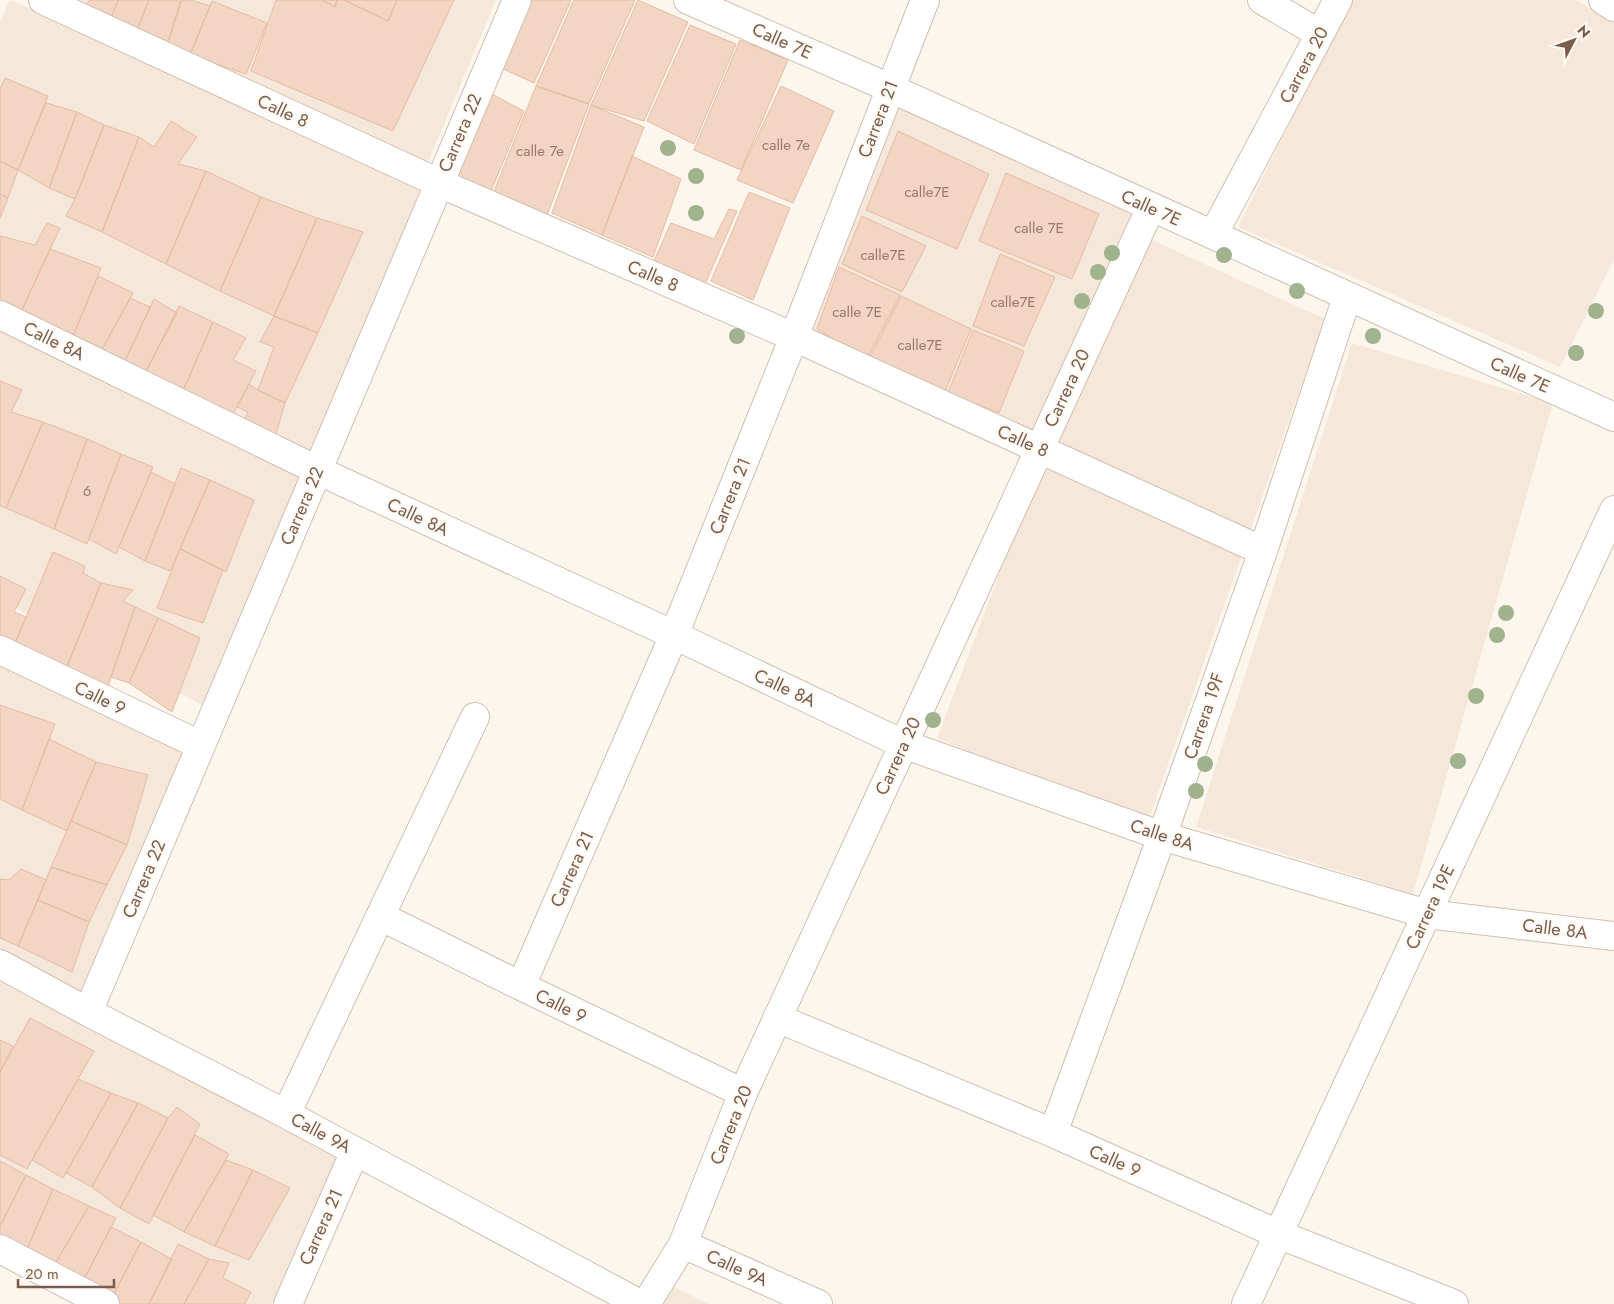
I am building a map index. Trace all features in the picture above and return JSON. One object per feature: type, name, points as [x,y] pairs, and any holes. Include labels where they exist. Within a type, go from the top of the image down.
[{"type":"street","name":"Calle 8","points":[[43,0],[439,183],[794,337],[1263,551]]},
{"type":"street","name":"Carrera 22","points":[[88,1012],[517,0]]},
{"type":"street","name":"Calle 7E","points":[[688,0],[890,88],[1614,417]]},
{"type":"street","name":"Carrera 21","points":[[521,986],[674,635],[794,337],[925,0]]},
{"type":"street","points":[[1262,0],[1320,34]]},
{"type":"street","name":"Carrera 20","points":[[1213,235],[1338,0]]},
{"type":"street","points":[[1603,0],[1614,7]]},
{"type":"street","name":"Carrera 20","points":[[646,1304],[683,1244],[743,1093],[1151,207]]},
{"type":"street","name":"Carrera 19F","points":[[1053,1132],[1162,836],[1263,551],[1347,297]]},
{"type":"street","name":"Calle 8A","points":[[0,315],[317,470],[674,635],[903,744],[1162,836],[1427,914],[1614,936]]},
{"type":"street","name":"Carrera 19E","points":[[1246,1304],[1614,510]]},
{"type":"street","name":"Calle 9","points":[[0,650],[200,746]]},
{"type":"street","points":[[286,1114],[475,717]]},
{"type":"street","name":"Calle 9","points":[[380,916],[743,1093]]},
{"type":"street","name":"Calle 9A","points":[[0,964],[88,1012],[286,1114],[640,1304]]},
{"type":"street","name":"Calle 9","points":[[777,1018],[1053,1132],[1278,1234],[1454,1304]]},
{"type":"street","name":"Carrera 21","points":[[288,1304],[355,1151]]},
{"type":"street","name":"Calle 9A","points":[[683,1244],[818,1304]]},
{"type":"street","points":[[0,1248],[105,1304]]},
{"type":"shaded area","points":[[10,0],[425,183],[310,452],[0,304],[0,22]]},
{"type":"shaded area","points":[[67,0],[496,0],[428,162]]},
{"type":"shaded area","points":[[1351,0],[1575,0],[1614,21],[1614,259],[1560,367],[1238,227]]},
{"type":"shaded area","points":[[890,88],[1151,207],[1139,234],[1325,319],[1146,827],[937,738],[1083,354],[1039,448],[794,337]]},
{"type":"shaded area","points":[[0,328],[304,475],[204,706],[0,600]]},
{"type":"shaded area","points":[[1352,343],[1553,403],[1413,894],[1196,827]]},
{"type":"shaded area","points":[[0,664],[184,748],[83,996],[0,949]]},
{"type":"shaded area","points":[[0,977],[340,1157],[272,1304],[130,1304],[0,1235]]},
{"type":"shaded area","points":[[670,1285],[709,1304],[661,1304]]},
{"type":"building","points":[[89,0],[118,0],[108,26],[81,18]]},
{"type":"building","points":[[118,0],[149,0],[135,35],[108,26]]},
{"type":"building","points":[[149,0],[175,0],[181,2],[167,45],[135,35]]},
{"type":"building","points":[[181,0],[191,0],[210,6],[190,55],[167,45]]},
{"type":"building","points":[[276,0],[322,0],[335,7],[337,0],[344,0],[388,21],[397,0],[454,0],[393,131],[251,71]]},
{"type":"building","points":[[322,0],[337,0],[335,7]]},
{"type":"building","points":[[344,0],[397,0],[388,21]]},
{"type":"building","points":[[525,0],[571,0],[534,83],[501,68]]},
{"type":"building","points":[[574,0],[635,0],[589,104],[536,86]]},
{"type":"building","points":[[638,0],[688,22],[644,121],[591,105]]},
{"type":"building","points":[[212,1],[267,23],[246,74],[190,55]]},
{"type":"building","points":[[690,25],[736,44],[694,144],[647,121]]},
{"type":"building","points":[[740,40],[788,60],[741,170],[694,150]]},
{"type":"building","points":[[5,78],[48,96],[18,170],[0,161],[0,89]]},
{"type":"building","points":[[536,86],[589,104],[544,223],[491,199]]},
{"type":"building","points":[[781,86],[834,111],[793,203],[737,180]]},
{"type":"building","points":[[484,90],[524,111],[487,201],[446,180]]},
{"type":"building","points":[[46,103],[77,112],[49,188],[18,170]]},
{"type":"building","points":[[591,105],[644,127],[602,235],[552,213]]},
{"type":"building","points":[[77,112],[104,125],[75,199],[49,188]]},
{"type":"building","points":[[171,121],[197,137],[178,164],[206,171],[166,264],[102,232],[139,137],[154,147]]},
{"type":"building","points":[[104,125],[139,137],[102,232],[66,216],[75,199]]},
{"type":"building","points":[[898,131],[989,174],[957,249],[866,210]]},
{"type":"building","points":[[632,156],[681,179],[653,257],[602,235]]},
{"type":"building","points":[[0,161],[18,170],[8,198],[0,194]]},
{"type":"building","points":[[206,171],[261,197],[220,291],[166,264]]},
{"type":"building","points":[[1006,173],[1099,214],[1072,279],[979,241]]},
{"type":"building","points":[[749,192],[790,208],[753,300],[711,281]]},
{"type":"building","points":[[0,194],[8,198],[0,218]]},
{"type":"building","points":[[261,197],[317,218],[274,316],[220,291]]},
{"type":"building","points":[[729,209],[737,211],[705,284],[653,263],[671,223],[714,239]]},
{"type":"building","points":[[862,216],[926,246],[902,292],[842,264]]},
{"type":"building","points":[[317,218],[363,232],[318,333],[274,316]]},
{"type":"building","points":[[47,223],[60,228],[20,314],[0,304],[0,236],[35,245]]},
{"type":"building","points":[[50,249],[101,268],[71,341],[20,314]]},
{"type":"building","points":[[1000,254],[1055,277],[1024,346],[973,326]]},
{"type":"building","points":[[839,267],[900,295],[867,359],[817,329]]},
{"type":"building","points":[[98,276],[133,293],[99,355],[71,341]]},
{"type":"building","points":[[901,296],[971,329],[944,394],[868,361]]},
{"type":"building","points":[[130,298],[150,307],[124,363],[99,355]]},
{"type":"building","points":[[154,299],[177,313],[145,373],[124,363]]},
{"type":"building","points":[[179,306],[213,322],[183,391],[145,373]]},
{"type":"building","points":[[274,316],[318,333],[285,403],[258,390],[274,347],[260,342]]},
{"type":"building","points":[[213,322],[246,338],[233,360],[256,371],[228,423],[183,391]]},
{"type":"building","points":[[973,330],[1024,351],[999,413],[948,393]]},
{"type":"building","points":[[0,381],[22,390],[11,412],[43,422],[6,508],[0,506]]},
{"type":"building","points":[[249,384],[285,403],[272,448],[237,434],[248,412],[237,407]]},
{"type":"building","points":[[43,422],[87,439],[54,529],[6,508]]},
{"type":"building","points":[[87,439],[121,454],[87,544],[54,529]]},
{"type":"building","points":[[121,454],[153,467],[116,554],[89,539]]},
{"type":"building","points":[[181,468],[210,480],[170,571],[145,561]]},
{"type":"building","points":[[151,472],[175,484],[145,561],[119,547]]},
{"type":"building","points":[[210,480],[254,500],[226,572],[180,549]]},
{"type":"building","points":[[180,549],[223,570],[203,623],[157,608]]},
{"type":"building","points":[[53,552],[85,566],[83,573],[101,583],[64,674],[12,651]]},
{"type":"building","points":[[0,576],[26,589],[14,612],[26,617],[8,659],[0,655]]},
{"type":"building","points":[[101,583],[133,590],[123,601],[135,607],[106,692],[64,674]]},
{"type":"building","points":[[135,607],[158,618],[129,683],[111,677]]},
{"type":"building","points":[[158,618],[200,638],[172,712],[129,683]]},
{"type":"building","points":[[0,705],[55,724],[22,810],[0,799]]},
{"type":"building","points":[[49,739],[96,762],[67,831],[22,810]]},
{"type":"building","points":[[96,762],[148,775],[127,845],[71,821]]},
{"type":"building","points":[[71,821],[127,845],[107,885],[51,867]]},
{"type":"building","points":[[51,867],[107,885],[89,922],[38,900]]},
{"type":"building","points":[[21,869],[46,880],[18,946],[0,938],[0,879],[9,880]]},
{"type":"building","points":[[38,900],[89,922],[72,972],[18,946]]},
{"type":"building","points":[[30,1018],[94,1051],[27,1169],[0,1155],[0,1072]]},
{"type":"building","points":[[0,1040],[13,1046],[0,1072]]},
{"type":"building","points":[[78,1079],[111,1093],[63,1178],[32,1160]]},
{"type":"building","points":[[111,1093],[138,1103],[92,1187],[66,1173]]},
{"type":"building","points":[[138,1103],[168,1118],[120,1208],[92,1187]]},
{"type":"building","points":[[177,1107],[200,1124],[149,1224],[120,1208],[168,1118]]},
{"type":"building","points":[[195,1135],[229,1154],[184,1232],[153,1215]]},
{"type":"building","points":[[226,1160],[253,1170],[215,1246],[184,1232]]},
{"type":"building","points":[[0,1161],[26,1175],[0,1226]]},
{"type":"building","points":[[253,1170],[290,1188],[249,1260],[215,1246]]},
{"type":"building","points":[[26,1175],[53,1189],[27,1249],[0,1235],[0,1226]]},
{"type":"building","points":[[53,1189],[89,1206],[55,1264],[27,1249]]},
{"type":"building","points":[[89,1206],[116,1218],[84,1279],[55,1264]]},
{"type":"building","points":[[111,1227],[141,1242],[113,1295],[84,1279]]},
{"type":"building","points":[[141,1242],[172,1259],[149,1304],[108,1303],[115,1292]]},
{"type":"building","points":[[178,1244],[209,1259],[184,1304],[149,1304]]},
{"type":"building","points":[[209,1259],[229,1263],[223,1278],[251,1292],[245,1304],[184,1304]]}]
